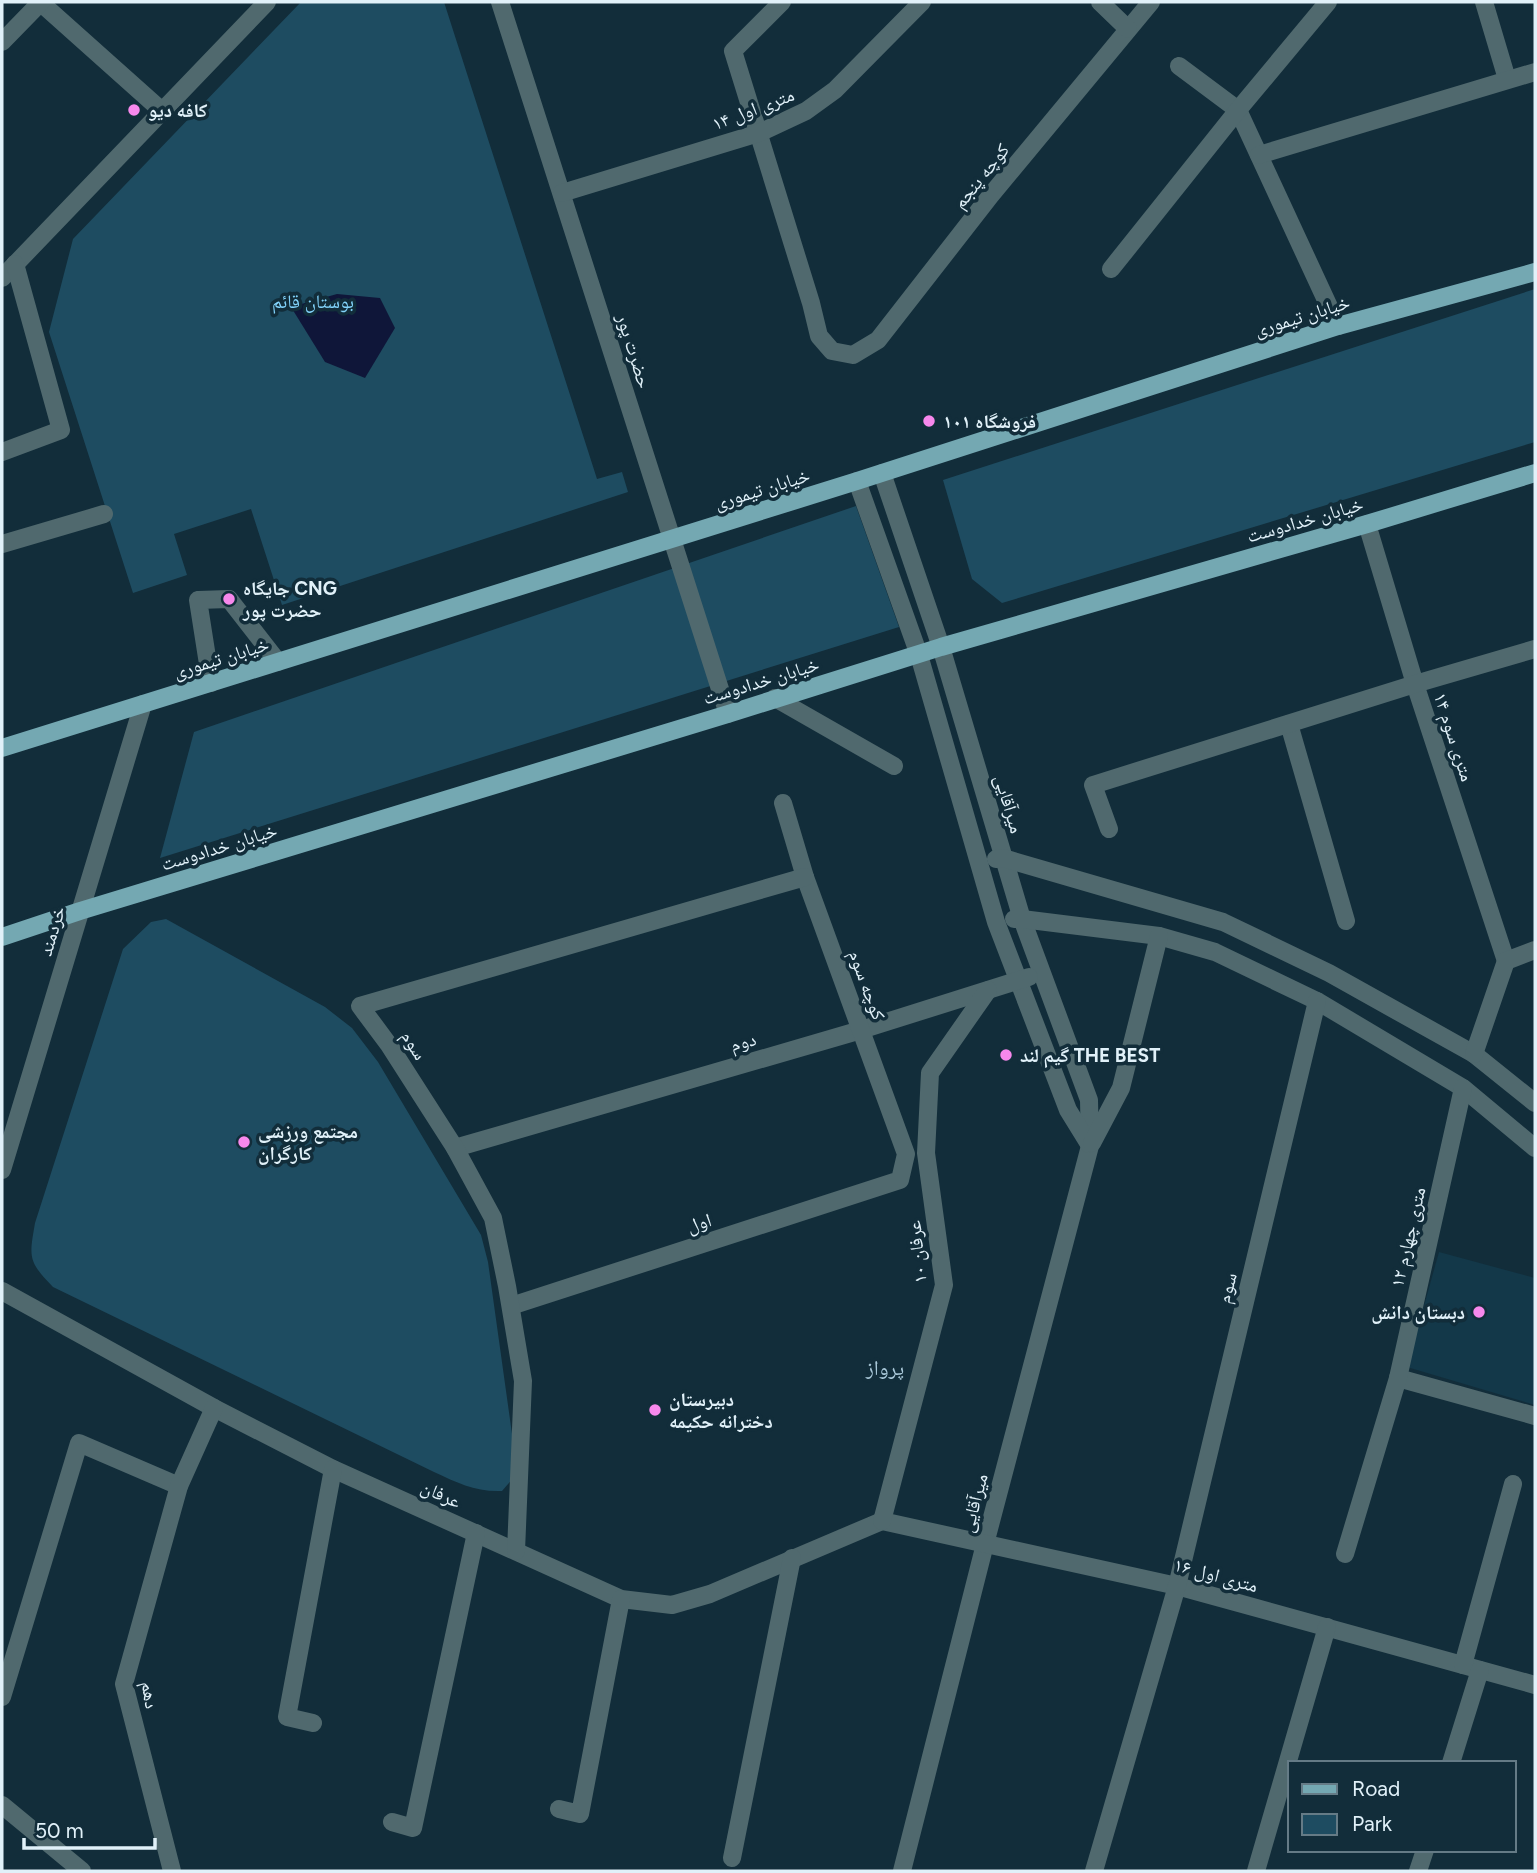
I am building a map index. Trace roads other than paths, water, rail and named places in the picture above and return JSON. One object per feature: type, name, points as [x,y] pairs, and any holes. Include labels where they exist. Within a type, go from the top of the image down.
[{"type":"main road","name":"خیابان تیموری","points":[[2,748],[857,481],[1338,326],[1535,272]]},
{"type":"main road","name":"خیابان خدادوست","points":[[2,937],[941,647],[1535,473]]},
{"type":"street","points":[[2,42],[40,2],[163,111]]},
{"type":"street","points":[[2,452],[61,430],[6,272],[267,2]]},
{"type":"street","name":"حضرت پور","points":[[500,2],[728,714]]},
{"type":"street","points":[[759,133],[733,51],[782,2]]},
{"type":"street","name":"۱۴ متری اول","points":[[562,193],[759,133],[806,111],[835,90],[922,2]]},
{"type":"street","points":[[1100,2],[1128,29]]},
{"type":"street","name":"کوچه پنجم","points":[[759,133],[819,336],[832,351],[853,355],[878,340],[991,195],[1151,2]]},
{"type":"street","points":[[1111,270],[1328,2]]},
{"type":"street","points":[[1484,2],[1507,79]]},
{"type":"street","points":[[1179,66],[1238,110],[1338,326]]},
{"type":"street","points":[[1259,155],[1535,72]]},
{"type":"street","name":"میرآقایی","points":[[882,473],[941,647],[1022,919],[1089,1100],[1090,1146],[902,1871]]},
{"type":"street","points":[[857,481],[919,654],[996,922],[1068,1110],[1090,1146]]},
{"type":"street","points":[[2,544],[104,514]]},
{"type":"street","name":"۱۴ متری سوم","points":[[1367,524],[1415,684],[1506,961]]},
{"type":"street","points":[[211,683],[198,600],[229,599],[278,662]]},
{"type":"street","points":[[1108,829],[1093,785],[1535,649]]},
{"type":"street","points":[[775,698],[894,766]]},
{"type":"street","name":"خردمند","points":[[2,1170],[143,704]]},
{"type":"street","points":[[1289,724],[1346,920]]},
{"type":"street","name":"کوچه سوم","points":[[783,803],[805,877],[906,1154],[900,1180]]},
{"type":"street","points":[[979,862],[1003,858],[1223,922],[1329,973],[1475,1054],[1535,1103]]},
{"type":"street","name":"سوم","points":[[516,1551],[523,1381],[494,1218],[454,1148],[389,1045],[360,1006],[805,877]]},
{"type":"street","points":[[996,922],[1022,919],[1159,936],[1215,952],[1318,1000],[1463,1088],[1535,1148]]},
{"type":"street","points":[[1090,1146],[1121,1088],[1159,936]]},
{"type":"street","points":[[1475,1054],[1506,961],[1535,950]]},
{"type":"street","name":"دوم","points":[[454,1148],[861,1030],[1043,974]]},
{"type":"street","name":"عرفان ۱۰","points":[[882,1521],[944,1285],[926,1153],[930,1073],[988,990]]},
{"type":"street","name":"سوم","points":[[1094,1871],[1177,1586],[1318,1000]]},
{"type":"street","name":"۱۲ متری چهارم","points":[[1345,1554],[1398,1378],[1463,1088]]},
{"type":"street","points":[[2,1128],[8,1126],[20,1110]]},
{"type":"street","name":"اول","points":[[511,1306],[900,1180]]},
{"type":"street","name":"عرفان","points":[[2,1291],[214,1408],[333,1469],[621,1599],[672,1605],[710,1594],[882,1521]]},
{"type":"street","points":[[1398,1378],[1535,1416]]},
{"type":"street","name":"دهم","points":[[172,1871],[124,1684],[179,1486],[214,1408]]},
{"type":"street","points":[[2,1697],[79,1443],[179,1486]]},
{"type":"street","points":[[313,1723],[287,1717],[333,1469]]},
{"type":"street","points":[[1451,1761],[1513,1484]]},
{"type":"street","name":"۱۶ متری اول","points":[[882,1521],[1177,1586],[1535,1685]]},
{"type":"street","points":[[391,1822],[413,1828],[476,1533]]},
{"type":"street","points":[[732,1858],[792,1558]]},
{"type":"street","points":[[559,1810],[580,1814],[621,1599]]},
{"type":"street","points":[[1256,1871],[1327,1627]]},
{"type":"street","points":[[2,1805],[82,1871]]},
{"type":"street","points":[[1418,1871],[1424,1852]]},
{"type":"place","name":"کافه دیو","points":[[134,110]]},
{"type":"place","name":"فروشگاه ۱۰۱","points":[[929,421]]},
{"type":"place","name":"جایگاه CNG حضرت پور","points":[[229,599]]},
{"type":"place","name":"گیم لند THE BEST","points":[[1006,1055]]},
{"type":"place","name":"مجتمع ورزشی کارگران","points":[[244,1142]]},
{"type":"place","name":"دبستان دانش","points":[[1479,1312]]},
{"type":"place","name":"دبیرستان دخترانه حکیمه","points":[[655,1410]]},
{"type":"district","name":"پرواز","points":[[885,1367]]},
{"type":"park label","name":"بوستان قائم","points":[[313,301]]}]
